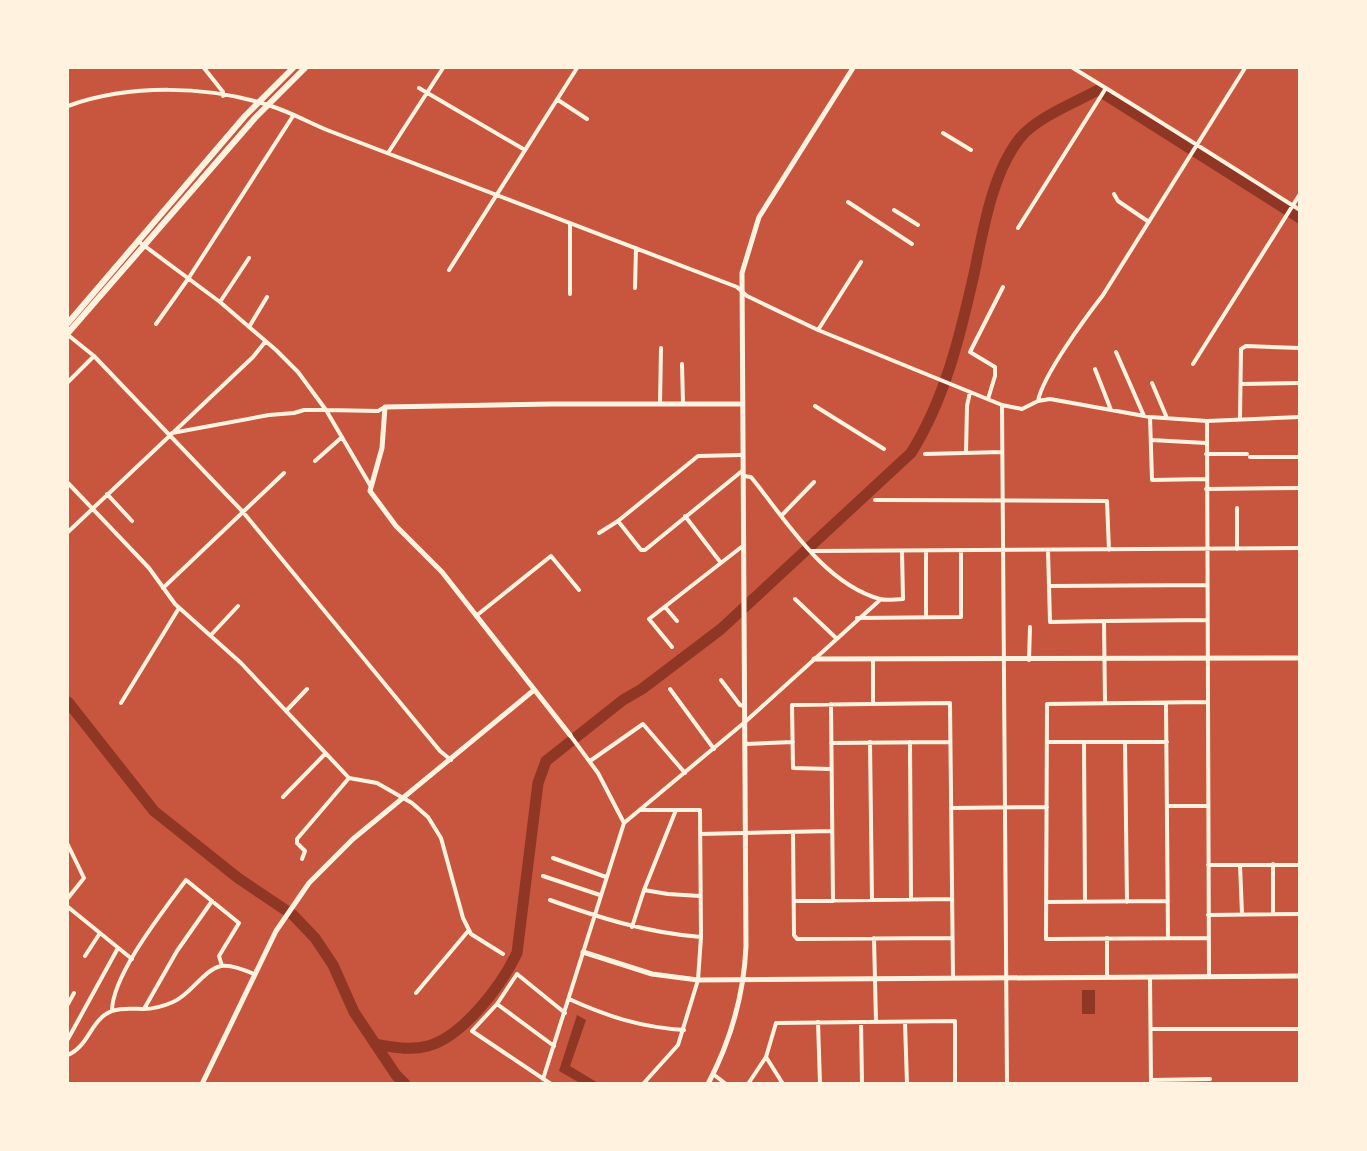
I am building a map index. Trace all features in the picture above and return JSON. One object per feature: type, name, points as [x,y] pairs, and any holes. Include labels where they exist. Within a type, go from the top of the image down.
[{"type":"main road","points":[[68,334],[258,102],[293,68]]},
{"type":"main road","points":[[68,323],[267,105],[305,68]]},
{"type":"street","points":[[204,68],[223,92],[223,96]]},
{"type":"street","points":[[388,153],[442,68]]},
{"type":"street","points":[[449,270],[577,68]]},
{"type":"street","points":[[708,1084],[714,1074],[735,1021],[743,980],[746,946],[741,289],[746,257],[758,217],[853,68]]},
{"type":"street","points":[[1073,68],[1196,146],[1228,162],[1300,210]]},
{"type":"street","points":[[1038,401],[1039,394],[1083,321],[1104,295],[1245,68]]},
{"type":"street","points":[[419,88],[525,150]]},
{"type":"street","points":[[1018,228],[1106,88]]},
{"type":"street","points":[[68,106],[93,97],[141,91],[195,91],[258,102],[741,289],[747,296],[818,330],[902,366],[941,379],[1002,405],[1022,409],[1038,401],[1050,399],[1150,417],[1207,421],[1240,418],[1300,417]]},
{"type":"street","points":[[558,100],[587,119]]},
{"type":"street","points":[[156,324],[188,279],[293,116]]},
{"type":"street","points":[[943,133],[971,150]]},
{"type":"street","points":[[1114,194],[1118,201],[1149,222]]},
{"type":"street","points":[[1193,364],[1300,194]]},
{"type":"street","points":[[848,202],[912,244]]},
{"type":"street","points":[[894,210],[918,225]]},
{"type":"street","points":[[570,224],[570,294]]},
{"type":"street","points":[[141,243],[220,302],[298,372],[326,410],[370,485]]},
{"type":"street","points":[[635,288],[636,248]]},
{"type":"street","points":[[220,302],[249,258]]},
{"type":"street","points":[[818,330],[861,262]]},
{"type":"street","points":[[988,400],[995,376],[995,367],[970,352],[1003,287]]},
{"type":"street","points":[[249,327],[267,297]]},
{"type":"street","points":[[68,334],[94,356],[171,434],[243,512],[440,751],[451,760]]},
{"type":"street","points":[[68,532],[91,508],[253,357],[265,342]]},
{"type":"street","points":[[1240,418],[1242,384],[1241,349],[1246,346],[1300,348]]},
{"type":"street","points":[[660,404],[661,348]]},
{"type":"street","points":[[1116,352],[1144,416]]},
{"type":"street","points":[[68,382],[94,356]]},
{"type":"street","points":[[682,364],[682,404]]},
{"type":"street","points":[[1094,369],[1111,410]]},
{"type":"street","points":[[1152,383],[1167,418]]},
{"type":"street","points":[[1242,384],[1300,383]]},
{"type":"street","points":[[966,453],[966,406],[970,392]]},
{"type":"street","points":[[171,434],[304,410],[378,411],[385,407],[742,404]]},
{"type":"street","points":[[1002,405],[1006,1084]]},
{"type":"street","points":[[815,406],[884,449]]},
{"type":"street","points":[[385,407],[382,448],[370,490],[388,517],[442,572],[578,744],[590,761],[624,823]]},
{"type":"street","points":[[1150,417],[1152,480],[1206,479]]},
{"type":"street","points":[[1207,421],[1206,658],[1209,977]]},
{"type":"street","points":[[315,461],[342,438]]},
{"type":"street","points":[[1151,440],[1206,443]]},
{"type":"street","points":[[925,454],[1002,452]]},
{"type":"street","points":[[599,533],[618,521],[698,456],[742,454]]},
{"type":"street","points":[[1206,454],[1300,457]]},
{"type":"street","points":[[163,588],[284,473]]},
{"type":"street","points":[[743,473],[751,477],[820,562],[836,577],[881,599],[903,599],[902,551]]},
{"type":"street","points":[[618,521],[642,550],[645,550],[685,516],[743,473]]},
{"type":"street","points":[[782,515],[814,482]]},
{"type":"street","points":[[68,484],[149,568],[179,608],[210,635],[286,710],[349,778],[378,783],[404,797],[428,817],[441,838],[463,918],[471,934],[503,954]]},
{"type":"street","points":[[1206,488],[1300,488]]},
{"type":"street","points":[[107,494],[132,521]]},
{"type":"street","points":[[874,500],[1107,501],[1109,550]]},
{"type":"street","points":[[1237,508],[1237,549]]},
{"type":"street","points":[[685,516],[721,564]]},
{"type":"street","points":[[672,647],[648,619],[744,546]]},
{"type":"street","points":[[812,552],[1300,548]]},
{"type":"street","points":[[857,618],[961,617],[961,550]]},
{"type":"street","points":[[1048,550],[1050,622],[1206,620]]},
{"type":"street","points":[[926,551],[926,617]]},
{"type":"street","points":[[476,616],[551,556],[579,590]]},
{"type":"street","points":[[1049,586],[1206,585]]},
{"type":"street","points":[[795,599],[836,638]]},
{"type":"street","points":[[543,1079],[570,999],[600,895],[624,823],[642,810],[745,722],[857,618],[881,599]]},
{"type":"street","points":[[210,635],[238,606]]},
{"type":"street","points":[[665,607],[677,621]]},
{"type":"street","points":[[120,703],[179,608]]},
{"type":"street","points":[[1104,621],[1105,703]]},
{"type":"street","points":[[1030,627],[1030,660]]},
{"type":"street","points":[[814,659],[1300,658]]},
{"type":"street","points":[[873,659],[873,704]]},
{"type":"street","points":[[721,680],[740,705],[744,706]]},
{"type":"street","points":[[286,710],[307,689]]},
{"type":"street","points":[[670,689],[714,749]]},
{"type":"street","points":[[202,1084],[254,974],[296,899],[330,860],[534,690]]},
{"type":"street","points":[[1166,702],[1168,938]]},
{"type":"street","points":[[1207,702],[1047,704],[1046,939],[1208,938]]},
{"type":"street","points":[[831,769],[793,768],[792,705],[950,703],[953,978]]},
{"type":"street","points":[[831,704],[832,900]]},
{"type":"street","points":[[590,761],[643,724],[685,773]]},
{"type":"street","points":[[745,744],[793,742]]},
{"type":"street","points":[[870,742],[872,900]]},
{"type":"street","points":[[910,742],[911,899]]},
{"type":"street","points":[[831,743],[950,742]]},
{"type":"street","points":[[1047,742],[1167,742]]},
{"type":"street","points":[[1084,742],[1085,902]]},
{"type":"street","points":[[1125,742],[1127,902]]},
{"type":"street","points":[[283,797],[325,754]]},
{"type":"street","points":[[302,859],[306,851],[297,843],[297,839],[349,778]]},
{"type":"street","points":[[1167,806],[1208,806]]},
{"type":"street","points":[[951,808],[1046,807]]},
{"type":"street","points":[[642,810],[700,810],[701,937],[698,980],[684,1030],[678,1045],[643,1084]]},
{"type":"street","points":[[632,927],[644,890],[676,810]]},
{"type":"street","points":[[700,834],[832,831]]},
{"type":"street","points":[[793,832],[794,935],[797,939],[952,938]]},
{"type":"street","points":[[68,845],[84,878],[68,898]]},
{"type":"street","points":[[553,858],[606,876]]},
{"type":"street","points":[[1273,864],[1273,914]]},
{"type":"street","points":[[1208,865],[1300,864]]},
{"type":"street","points":[[1240,865],[1242,914]]},
{"type":"street","points":[[542,876],[600,895]]},
{"type":"street","points":[[112,1011],[112,999],[132,959],[155,922],[186,880],[239,923],[219,956],[222,966]]},
{"type":"street","points":[[644,890],[700,896]]},
{"type":"street","points":[[794,901],[952,899]]},
{"type":"street","points":[[550,900],[632,927],[658,933],[701,937]]},
{"type":"street","points":[[1046,902],[1168,901]]},
{"type":"street","points":[[144,1009],[177,951],[212,902]]},
{"type":"street","points":[[68,907],[132,959]]},
{"type":"street","points":[[1208,914],[1300,914]]},
{"type":"street","points":[[416,993],[469,930]]},
{"type":"street","points":[[85,956],[100,933]]},
{"type":"street","points":[[874,938],[876,1022]]},
{"type":"street","points":[[1107,938],[1107,977]]},
{"type":"street","points":[[68,1039],[118,948]]},
{"type":"street","points":[[583,952],[652,974],[698,980],[1300,976]]},
{"type":"street","points":[[68,1055],[89,1038],[105,1014],[112,1011],[144,1009],[182,998],[207,974],[222,966],[254,974]]},
{"type":"street","points":[[551,1084],[472,1030],[497,1004],[518,974],[565,1013]]},
{"type":"street","points":[[1150,977],[1152,1082],[1210,1079]]},
{"type":"street","points":[[68,1004],[74,993]]},
{"type":"street","points":[[570,999],[621,1020],[651,1028],[684,1030]]},
{"type":"street","points":[[497,1004],[554,1046]]},
{"type":"street","points":[[748,1084],[766,1057],[776,1023],[955,1021],[955,1084]]},
{"type":"street","points":[[818,1022],[820,1084]]},
{"type":"street","points":[[861,1022],[862,1084]]},
{"type":"street","points":[[905,1023],[907,1084]]},
{"type":"street","points":[[1151,1029],[1300,1029]]},
{"type":"street","points":[[766,1057],[783,1084]]},
{"type":"street","points":[[714,1074],[726,1084]]},
{"type":"shaded area","points":[[1082,990],[1095,990],[1095,1014],[1082,1014]]},
{"type":"shaded area","points":[[577,1015],[586,1020],[570,1066],[598,1083],[580,1083],[559,1071]]},
{"type":"waterway","points":[[375,1044],[415,1048],[428,1046],[442,1040],[455,1032],[468,1020],[502,979],[517,953],[538,783],[546,761],[623,700],[642,689],[721,629],[911,453],[933,411],[950,366],[963,321],[985,221],[1002,168],[1010,152],[1027,131],[1045,117],[1098,90],[1300,218]]},
{"type":"waterway","points":[[68,702],[154,811],[238,878],[293,915],[315,938],[333,965],[354,1012],[396,1075],[405,1084]]}]
